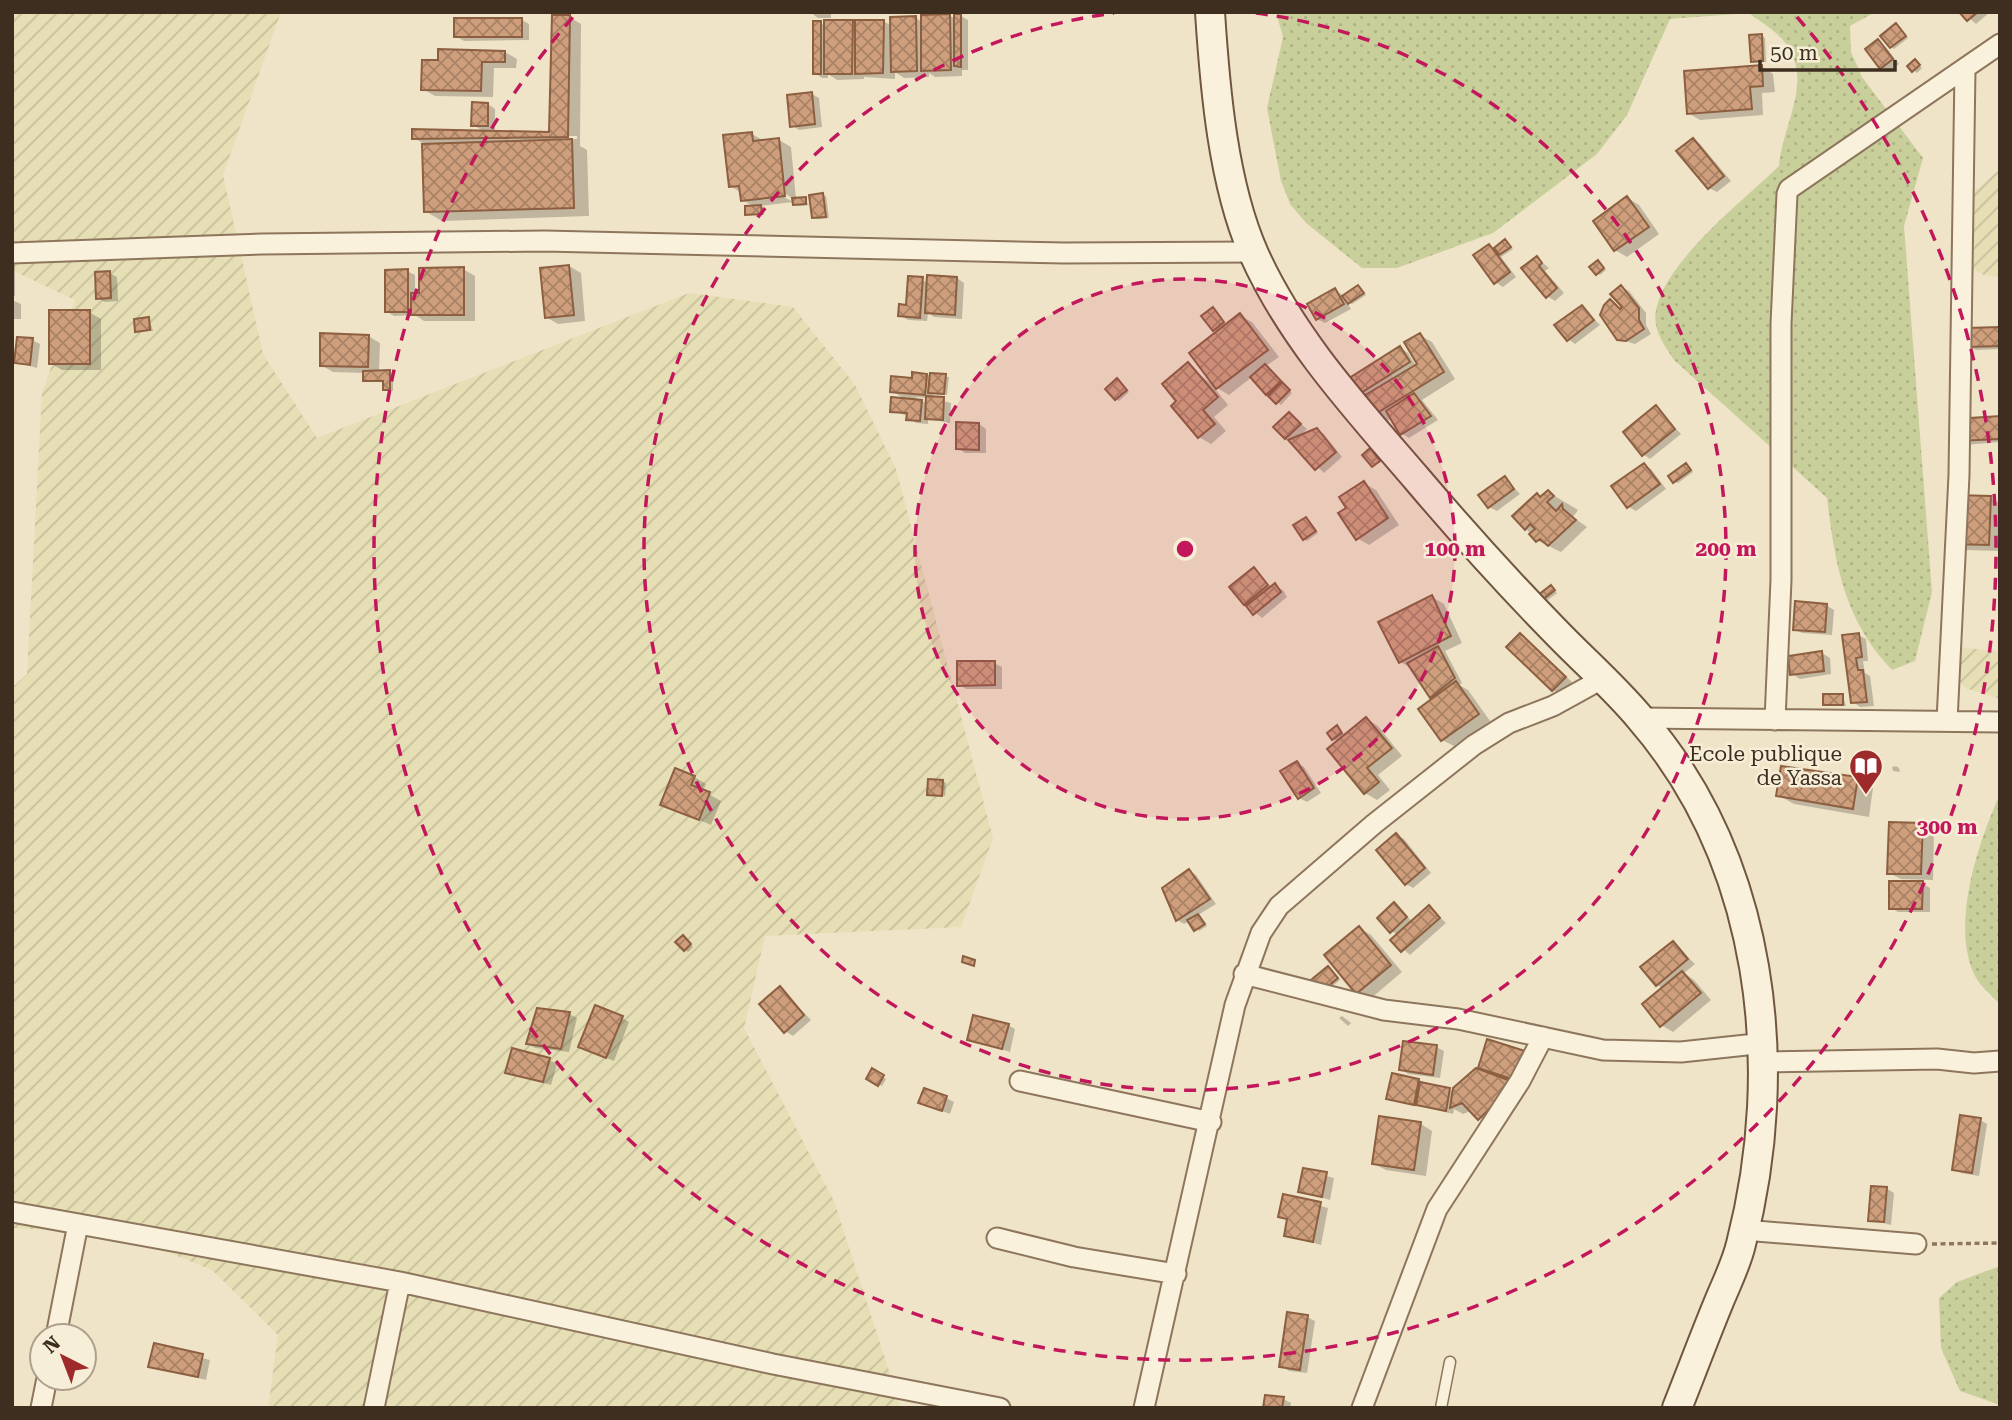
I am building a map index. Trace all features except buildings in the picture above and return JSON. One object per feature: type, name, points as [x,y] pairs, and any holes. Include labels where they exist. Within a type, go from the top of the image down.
[{"type":"main road","points":[[1210,12],[1226,159],[1253,252],[1287,317],[1328,374],[1485,560],[1641,718],[1687,783],[1715,831],[1737,892],[1759,995],[1764,1052],[1757,1168],[1740,1248],[1677,1408]]},
{"type":"street","points":[[1775,720],[1781,580],[1781,324],[1787,194],[1789,189],[2000,44]]},
{"type":"street","points":[[1947,721],[1959,475],[1965,69]]},
{"type":"street","points":[[12,253],[262,244],[544,241],[1050,253],[1253,252]]},
{"type":"street","points":[[1144,1408],[1244,974],[1261,933],[1279,906],[1374,824],[1491,733],[1602,680]]},
{"type":"street","points":[[1641,718],[2000,722]]},
{"type":"street","points":[[1244,974],[1384,1010],[1458,1019],[1592,1048],[1634,1052],[1764,1052],[1974,1063],[2000,1061]]},
{"type":"street","points":[[1362,1408],[1437,1209],[1520,1081],[1543,1037]]},
{"type":"street","points":[[1020,1081],[1211,1122]]},
{"type":"street","points":[[12,1212],[400,1282],[773,1364],[1000,1408]]},
{"type":"street","points":[[59,1322],[78,1224]]},
{"type":"street","points":[[1744,1230],[1916,1244]]},
{"type":"street","points":[[997,1238],[1074,1257],[1176,1274]]},
{"type":"street","points":[[374,1408],[400,1282]]},
{"type":"lane","points":[[1441,1408],[1450,1362]]},
{"type":"path","points":[[1916,1244],[2000,1243]]},
{"type":"shaded area","points":[[12,12],[281,12],[223,175],[263,354],[317,438],[689,293],[793,307],[855,385],[896,469],[993,838],[961,927],[765,936],[744,1028],[834,1201],[901,1408],[268,1408],[278,1335],[212,1270],[123,1234],[12,1228],[12,688],[27,674],[42,393],[75,300],[12,270]]},
{"type":"shaded area","points":[[2000,169],[2000,277],[1984,275],[1961,264],[1972,193]]},
{"type":"shaded area","points":[[1961,647],[2000,652],[2000,699],[1965,688],[1950,669]]},
{"type":"green space","points":[[1276,12],[1875,12],[1850,26],[1851,52],[1862,77],[1923,158],[1904,226],[1932,592],[1915,661],[1892,670],[1876,651],[1852,611],[1838,568],[1827,498],[1674,360],[1666,349],[1656,324],[1656,310],[1675,271],[1707,233],[1779,166],[1794,105],[1797,74],[1794,59],[1779,36],[1749,13],[1670,19],[1627,115],[1597,154],[1493,233],[1397,268],[1362,268],[1306,223],[1290,204],[1281,181],[1267,108],[1283,37]]},
{"type":"green space","points":[[2000,794],[2000,1004],[1975,976],[1968,956],[1965,933],[1966,909],[1976,860]]},
{"type":"green space","points":[[2000,1266],[2000,1405],[1960,1391],[1941,1348],[1939,1298],[1957,1282]]},
{"type":"place","name":"Ecole publique de Yassa","points":[[1866,796]]}]
